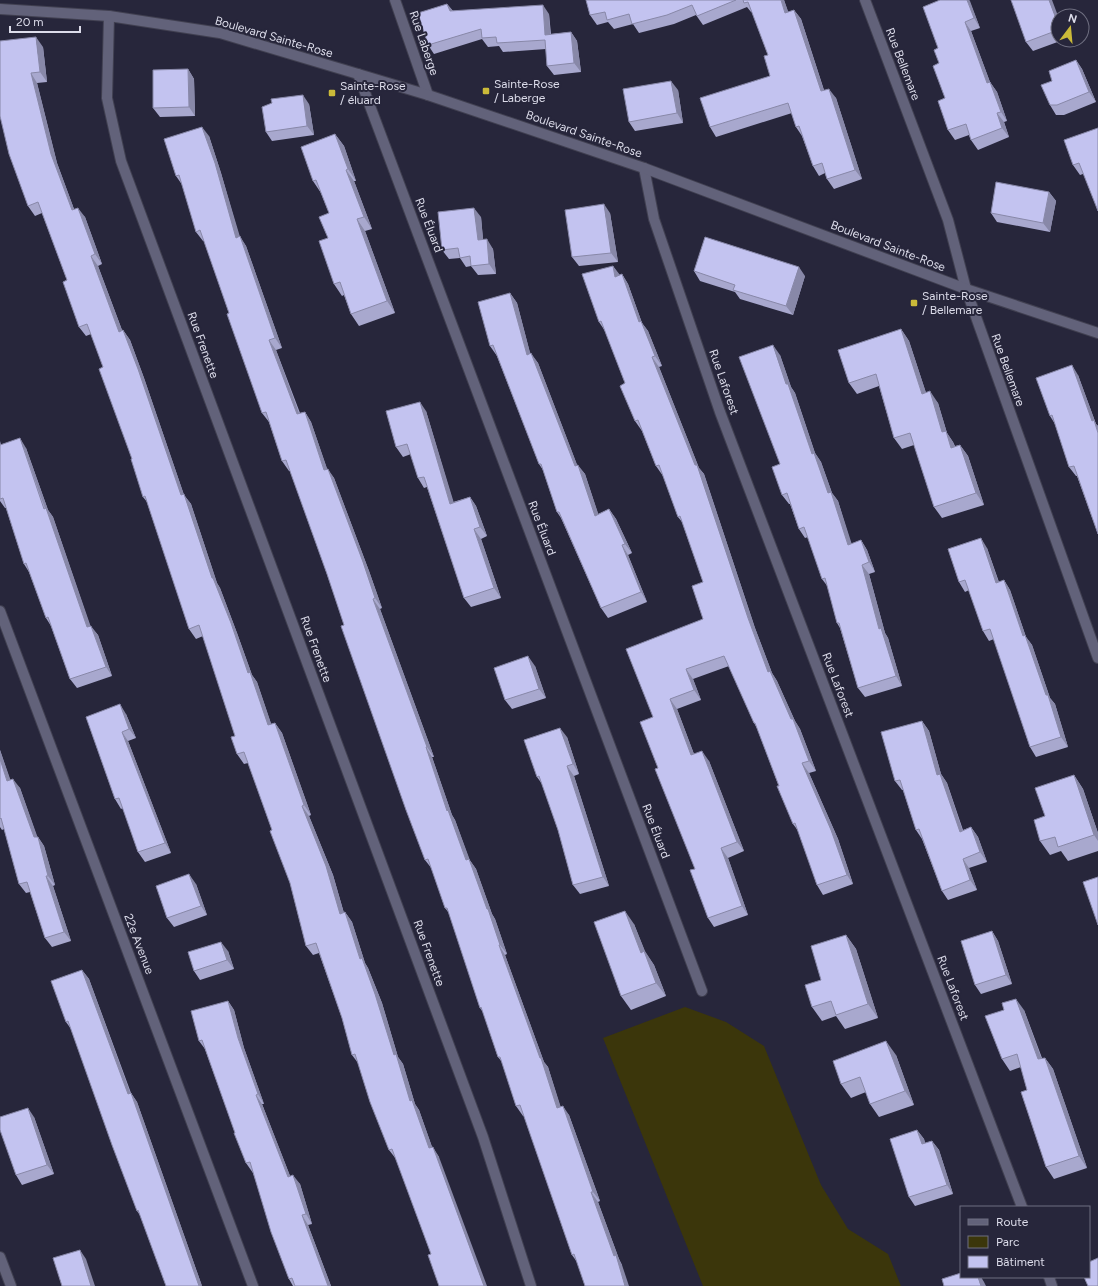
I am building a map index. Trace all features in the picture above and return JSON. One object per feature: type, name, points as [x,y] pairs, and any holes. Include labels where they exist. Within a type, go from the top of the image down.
[{"type":"street","name":"Rue Laberge","points":[[395,0],[428,95]]},
{"type":"street","name":"Rue Bellemare","points":[[865,0],[948,220],[966,289],[1098,658]]},
{"type":"street","name":"Boulevard Sainte-Rose","points":[[0,9],[109,16],[220,34],[358,74],[428,95],[644,168],[966,289],[1098,332]]},
{"type":"street","name":"Rue Frenette","points":[[109,16],[107,98],[121,160],[483,1136],[531,1286]]},
{"type":"street","name":"Rue Éluard","points":[[358,74],[702,991]]},
{"type":"street","name":"Rue Laforest","points":[[644,168],[654,219],[720,412],[1022,1206]]},
{"type":"street","name":"22e Avenue","points":[[0,611],[253,1286]]},
{"type":"street","points":[[0,1257],[11,1286]]},
{"type":"green space","points":[[685,1007],[726,1022],[764,1046],[821,1185],[848,1229],[888,1254],[901,1286],[703,1286],[603,1038]]},
{"type":"building","points":[[586,0],[736,0],[697,16],[692,5],[667,15],[632,24],[629,14],[607,20],[605,12],[590,15]]},
{"type":"building","points":[[743,0],[781,0],[785,13],[794,10],[821,91],[829,89],[855,170],[827,179],[822,163],[813,166],[799,126],[796,127],[788,103],[710,127],[700,98],[770,76],[764,56],[768,55],[748,2],[744,3]]},
{"type":"building","points":[[940,0],[967,0],[974,18],[965,22],[987,83],[990,82],[1001,112],[997,113],[1002,128],[971,140],[966,124],[948,130],[938,101],[945,98],[933,66],[939,63],[934,50],[938,48],[923,7]]},
{"type":"building","points":[[1011,0],[1049,0],[1052,8],[1050,8],[1050,33],[1026,42]]},
{"type":"building","points":[[447,4],[450,11],[543,5],[545,35],[571,32],[574,63],[547,66],[545,40],[497,43],[496,37],[482,38],[481,29],[428,45],[418,13]]},
{"type":"building","points":[[36,37],[40,72],[31,73],[51,154],[72,210],[78,208],[95,254],[91,256],[119,332],[123,330],[138,369],[181,495],[184,494],[212,578],[231,623],[248,673],[250,672],[268,725],[275,723],[304,805],[302,806],[326,866],[340,914],[345,912],[360,959],[362,958],[375,994],[394,1055],[396,1054],[410,1101],[412,1100],[429,1148],[433,1147],[484,1286],[439,1286],[428,1255],[431,1254],[392,1149],[389,1150],[370,1102],[355,1054],[352,1055],[342,1018],[316,943],[306,946],[290,883],[270,831],[272,830],[244,752],[237,754],[231,737],[235,736],[199,625],[189,629],[145,496],[143,497],[132,459],[99,369],[103,367],[87,324],[79,327],[63,282],[67,280],[38,202],[28,206],[9,154],[0,116],[0,41]]},
{"type":"building","points":[[1076,60],[1089,92],[1057,105],[1050,105],[1041,85],[1052,81],[1049,71]]},
{"type":"building","points":[[188,69],[189,107],[153,108],[153,70]]},
{"type":"building","points":[[671,81],[677,113],[629,122],[623,89]]},
{"type":"building","points":[[303,95],[307,126],[266,132],[262,107],[272,103],[271,99]]},
{"type":"building","points":[[202,127],[215,163],[236,238],[240,236],[275,338],[269,340],[297,414],[305,412],[324,470],[328,469],[363,562],[375,598],[373,599],[427,747],[447,811],[448,810],[466,860],[469,859],[488,909],[499,945],[541,1058],[557,1108],[563,1106],[593,1192],[591,1192],[614,1256],[616,1255],[625,1286],[585,1286],[574,1254],[572,1255],[520,1105],[516,1106],[500,1057],[498,1057],[481,1007],[480,1008],[447,908],[445,908],[428,859],[425,860],[406,810],[341,626],[344,625],[327,574],[286,460],[282,461],[266,412],[262,413],[227,314],[229,313],[200,230],[196,232],[179,175],[176,176],[164,139]]},
{"type":"building","points":[[1098,128],[1098,211],[1079,163],[1073,165],[1064,140]]},
{"type":"building","points":[[335,134],[348,169],[346,170],[364,217],[357,219],[387,301],[351,314],[340,282],[334,284],[319,241],[328,238],[319,217],[329,213],[316,180],[313,181],[301,147]]},
{"type":"building","points":[[996,182],[1049,192],[1043,223],[991,213]]},
{"type":"building","points":[[604,204],[611,253],[572,257],[565,210]]},
{"type":"building","points":[[474,208],[478,240],[487,239],[489,264],[471,266],[470,256],[460,258],[458,248],[442,250],[438,212]]},
{"type":"building","points":[[705,237],[799,267],[786,306],[733,290],[735,285],[694,271]]},
{"type":"building","points":[[613,266],[615,277],[622,274],[639,322],[641,321],[655,356],[652,357],[695,465],[697,465],[748,618],[768,672],[770,671],[791,719],[793,719],[809,761],[802,763],[831,830],[847,875],[817,885],[795,823],[793,824],[777,786],[779,786],[755,723],[724,656],[686,669],[694,690],[670,699],[691,755],[702,751],[737,842],[721,848],[742,906],[708,918],[690,870],[695,869],[655,769],[658,768],[640,722],[653,717],[626,649],[703,619],[692,586],[703,582],[680,516],[678,517],[659,465],[656,466],[638,420],[635,421],[620,386],[625,383],[601,321],[599,322],[582,274]]},
{"type":"building","points":[[510,293],[527,355],[531,353],[575,466],[578,465],[595,516],[609,509],[625,544],[622,545],[641,592],[601,608],[559,512],[557,512],[541,464],[539,464],[493,345],[490,346],[478,302]]},
{"type":"building","points":[[901,329],[922,394],[930,391],[942,432],[946,431],[951,448],[960,445],[976,493],[934,507],[910,433],[894,438],[876,374],[849,383],[838,350]]},
{"type":"building","points":[[773,345],[812,454],[814,453],[828,493],[831,492],[848,545],[861,540],[869,562],[862,565],[879,629],[881,628],[896,676],[858,688],[839,623],[837,623],[825,578],[822,579],[804,527],[799,529],[787,493],[782,495],[772,467],[780,464],[739,357]]},
{"type":"building","points":[[1072,365],[1092,421],[1094,420],[1098,433],[1098,534],[1074,466],[1069,467],[1052,415],[1050,416],[1036,378]]},
{"type":"building","points":[[420,402],[450,504],[470,497],[480,527],[474,529],[494,588],[464,598],[424,477],[418,478],[407,444],[396,447],[386,411]]},
{"type":"building","points":[[20,438],[87,627],[91,626],[106,667],[70,679],[48,617],[46,618],[26,563],[24,564],[3,498],[0,499],[0,445]]},
{"type":"building","points":[[981,538],[996,583],[1004,580],[1023,636],[1025,635],[1046,695],[1048,695],[1061,737],[1030,747],[990,629],[983,631],[965,580],[959,582],[948,549]]},
{"type":"building","points":[[528,656],[539,689],[505,700],[494,668]]},
{"type":"building","points":[[120,704],[129,729],[122,732],[165,843],[138,852],[119,798],[115,799],[86,717]]},
{"type":"building","points":[[922,721],[937,775],[940,774],[960,832],[971,827],[980,852],[963,859],[970,880],[942,891],[919,829],[916,830],[900,780],[895,781],[881,732]]},
{"type":"building","points":[[560,728],[573,764],[567,766],[603,877],[573,885],[558,830],[539,776],[537,777],[524,740]]},
{"type":"building","points":[[0,759],[7,781],[13,779],[34,837],[38,837],[48,876],[46,876],[64,932],[45,938],[27,882],[19,884],[1,818],[0,819]]},
{"type":"building","points":[[1074,775],[1094,835],[1058,847],[1055,837],[1040,841],[1034,820],[1045,816],[1035,788]]},
{"type":"building","points":[[189,874],[201,906],[167,918],[156,886]]},
{"type":"building","points":[[1098,877],[1098,925],[1083,882]]},
{"type":"building","points":[[625,911],[641,953],[644,951],[656,983],[621,996],[594,922]]},
{"type":"building","points":[[992,931],[1006,975],[975,985],[961,941]]},
{"type":"building","points":[[846,935],[868,1004],[836,1015],[831,1001],[812,1007],[805,985],[821,980],[811,946]]},
{"type":"building","points":[[221,942],[227,960],[194,971],[188,952]]},
{"type":"building","points":[[82,970],[128,1094],[131,1093],[199,1286],[166,1286],[112,1145],[68,1021],[66,1022],[51,981]]},
{"type":"building","points":[[1016,999],[1038,1059],[1045,1058],[1079,1156],[1046,1167],[1021,1092],[1027,1090],[1017,1054],[1002,1059],[985,1016],[1004,1010],[1002,1003]]},
{"type":"building","points":[[228,1001],[238,1038],[258,1094],[256,1095],[288,1177],[293,1175],[306,1214],[302,1215],[328,1286],[295,1286],[292,1278],[289,1279],[271,1232],[250,1162],[246,1163],[202,1040],[199,1041],[191,1011]]},
{"type":"building","points":[[886,1041],[905,1091],[870,1104],[860,1077],[841,1084],[833,1061]]},
{"type":"building","points":[[28,1108],[47,1165],[16,1175],[0,1130],[0,1117]]},
{"type":"building","points":[[917,1130],[922,1144],[932,1141],[947,1185],[909,1197],[890,1139]]},
{"type":"building","points":[[80,1250],[91,1286],[62,1286],[53,1258]]},
{"type":"building","points":[[1098,1258],[1098,1286],[1088,1286],[1084,1278],[1090,1278],[1090,1262]]},
{"type":"building","points":[[960,1273],[960,1278],[978,1278],[981,1286],[944,1286],[942,1279]]},
{"type":"place","name":"Sainte-Rose / Laberge","points":[[486,91]]},
{"type":"place","name":"Sainte-Rose / éluard","points":[[332,93]]},
{"type":"place","name":"Sainte-Rose / Bellemare","points":[[914,303]]}]
